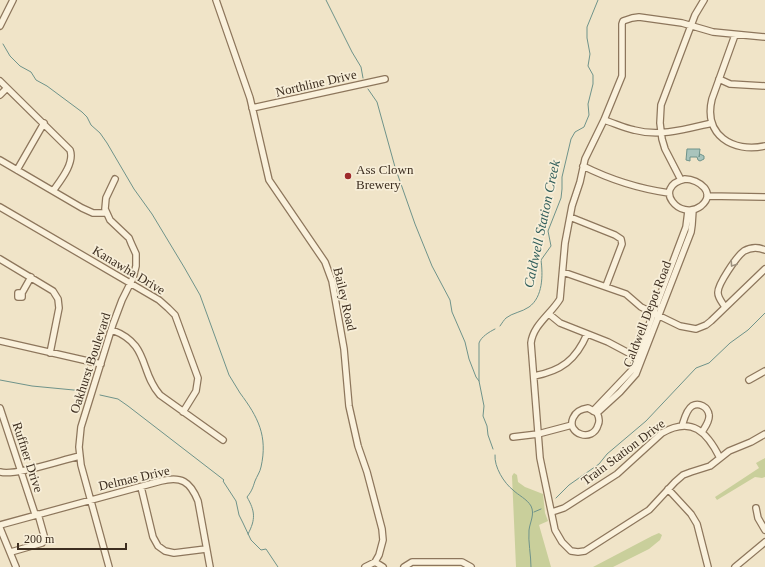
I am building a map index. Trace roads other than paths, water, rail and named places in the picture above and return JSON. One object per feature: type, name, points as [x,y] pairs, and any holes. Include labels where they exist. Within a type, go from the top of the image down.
[{"type":"street","points":[[0,26],[12,0]]},
{"type":"street","name":"Bailey Road","points":[[216,0],[252,108],[264,165],[269,180],[325,262],[330,275],[344,349],[350,410],[358,446],[367,472],[382,528],[382,546],[375,562]]},
{"type":"street","points":[[681,180],[665,149],[661,133],[661,105],[692,26],[704,0]]},
{"type":"street","points":[[765,37],[706,31],[692,26],[639,17],[624,20],[622,24],[622,76],[604,120],[588,151],[583,166],[570,217],[560,299],[536,328],[532,338],[540,458],[555,530],[566,547],[571,551],[585,551],[649,510],[683,475],[710,466],[729,450],[751,442],[765,434]]},
{"type":"street","points":[[736,35],[710,107],[712,123],[722,138],[735,145],[750,148],[765,146]]},
{"type":"street","name":"Northline Drive","points":[[252,108],[385,79]]},
{"type":"street","points":[[719,79],[730,84],[765,86]]},
{"type":"street","points":[[0,81],[44,123],[72,153],[70,164],[53,191]]},
{"type":"street","points":[[0,95],[7,88]]},
{"type":"street","points":[[604,120],[634,130],[661,133],[712,123]]},
{"type":"street","points":[[17,170],[44,123]]},
{"type":"street","points":[[0,160],[90,212],[106,213],[106,198],[115,179]]},
{"type":"street","points":[[583,166],[634,186],[669,194]]},
{"type":"street","points":[[690,179],[700,183],[705,189],[707,196],[702,206],[690,210],[674,204],[671,201],[669,191],[674,184],[681,180],[690,179]]},
{"type":"street","points":[[707,196],[765,197]]},
{"type":"street","name":"Kanawha Drive","points":[[0,207],[159,300],[168,308],[175,316],[182,331],[198,378],[196,391],[183,412]]},
{"type":"street","name":"Caldwell Depot Road","points":[[595,412],[636,374],[639,359],[656,314],[691,232],[692,225],[690,210]]},
{"type":"street","name":"Oakhurst Boulevard","points":[[106,213],[110,220],[129,238],[136,254],[136,266],[131,284],[122,300],[81,428],[79,440],[80,456],[90,500],[109,567]]},
{"type":"street","points":[[570,217],[615,235],[621,239],[622,244],[606,286]]},
{"type":"street","points":[[725,307],[719,298],[718,288],[739,256],[746,250],[753,248],[765,250]]},
{"type":"street","points":[[0,259],[53,291],[59,302],[50,353]]},
{"type":"street","points":[[563,272],[626,294],[641,307],[680,326],[696,329],[706,325],[765,270]]},
{"type":"street","points":[[22,292],[31,277]]},
{"type":"street","points":[[549,314],[560,323],[608,342],[639,359]]},
{"type":"street","points":[[112,330],[126,338],[137,347],[155,389],[166,400],[223,440]]},
{"type":"street","points":[[534,376],[548,373],[568,362],[579,349],[587,334]]},
{"type":"street","points":[[0,341],[101,364]]},
{"type":"street","points":[[750,380],[765,371]]},
{"type":"street","points":[[682,426],[691,406],[702,405],[707,409],[710,415],[702,432],[713,444],[720,458]]},
{"type":"street","name":"Ruffner Drive","points":[[0,408],[45,539],[42,543],[11,552]]},
{"type":"street","points":[[588,408],[595,412],[599,421],[598,427],[592,434],[582,435],[577,433],[572,425],[574,416],[577,412],[588,408]]},
{"type":"street","points":[[513,437],[538,434],[572,425]]},
{"type":"street","name":"Train Station Drive","points":[[552,512],[564,508],[617,474],[662,433],[670,428],[687,426],[702,432]]},
{"type":"street","points":[[0,472],[10,473],[21,471],[80,456]]},
{"type":"street","name":"Delmas Drive","points":[[0,524],[173,478],[189,485],[194,491],[198,501],[210,567]]},
{"type":"street","points":[[140,487],[153,537],[158,546],[165,551],[174,553],[206,549]]},
{"type":"street","points":[[668,489],[691,514],[697,524],[708,567]]},
{"type":"street","points":[[756,508],[758,518],[765,530]]},
{"type":"street","points":[[0,528],[16,567]]},
{"type":"street","points":[[735,567],[765,542]]},
{"type":"street","points":[[365,567],[375,562],[383,567]]},
{"type":"street","points":[[404,567],[412,562],[446,565],[462,562],[471,567]]},
{"type":"water","points":[[687,149],[700,149],[699,157],[700,154],[704,156],[704,159],[700,161],[697,157],[690,157],[690,161],[686,160]]},
{"type":"waterway","points":[[326,0],[361,67],[363,78]]},
{"type":"waterway","name":"Caldwell Station Creek","points":[[500,326],[508,316],[523,310],[534,303],[539,292],[542,279],[541,260],[551,246],[548,231],[561,198],[562,177],[571,139],[575,132],[584,127],[589,115],[588,104],[593,84],[593,75],[588,66],[590,54],[587,38],[587,27],[598,0]]},
{"type":"waterway","points":[[3,44],[10,56],[20,66],[31,72],[36,80],[47,86],[82,112],[87,117],[91,125],[100,133],[134,189],[152,214],[200,295],[229,375],[252,410],[260,427],[262,436],[263,456],[261,467],[247,497],[254,515],[248,534]]},
{"type":"waterway","points":[[368,89],[377,102],[395,167],[415,224],[432,266],[450,300],[452,312],[465,342],[469,359],[476,377],[479,381]]},
{"type":"waterway","points":[[556,498],[569,485],[599,464],[607,454],[646,421],[696,368],[709,363],[730,343],[748,330],[765,313]]},
{"type":"waterway","name":"Caldwell Station Creek","points":[[493,449],[483,416],[484,406],[479,381],[479,343],[483,337],[495,329]]},
{"type":"waterway","points":[[0,380],[32,386],[84,391]]},
{"type":"waterway","points":[[100,395],[118,399],[224,480],[223,481],[236,501],[239,515],[251,540],[261,550],[266,549],[278,567]]},
{"type":"waterway","name":"Caldwell Station Creek","points":[[495,455],[496,465],[503,479],[515,492],[527,501],[532,509],[529,535],[531,567]]},
{"type":"waterway","points":[[534,512],[541,509]]},
{"type":"place","name":"Ass Clown Brewery","points":[[348,176]]}]
